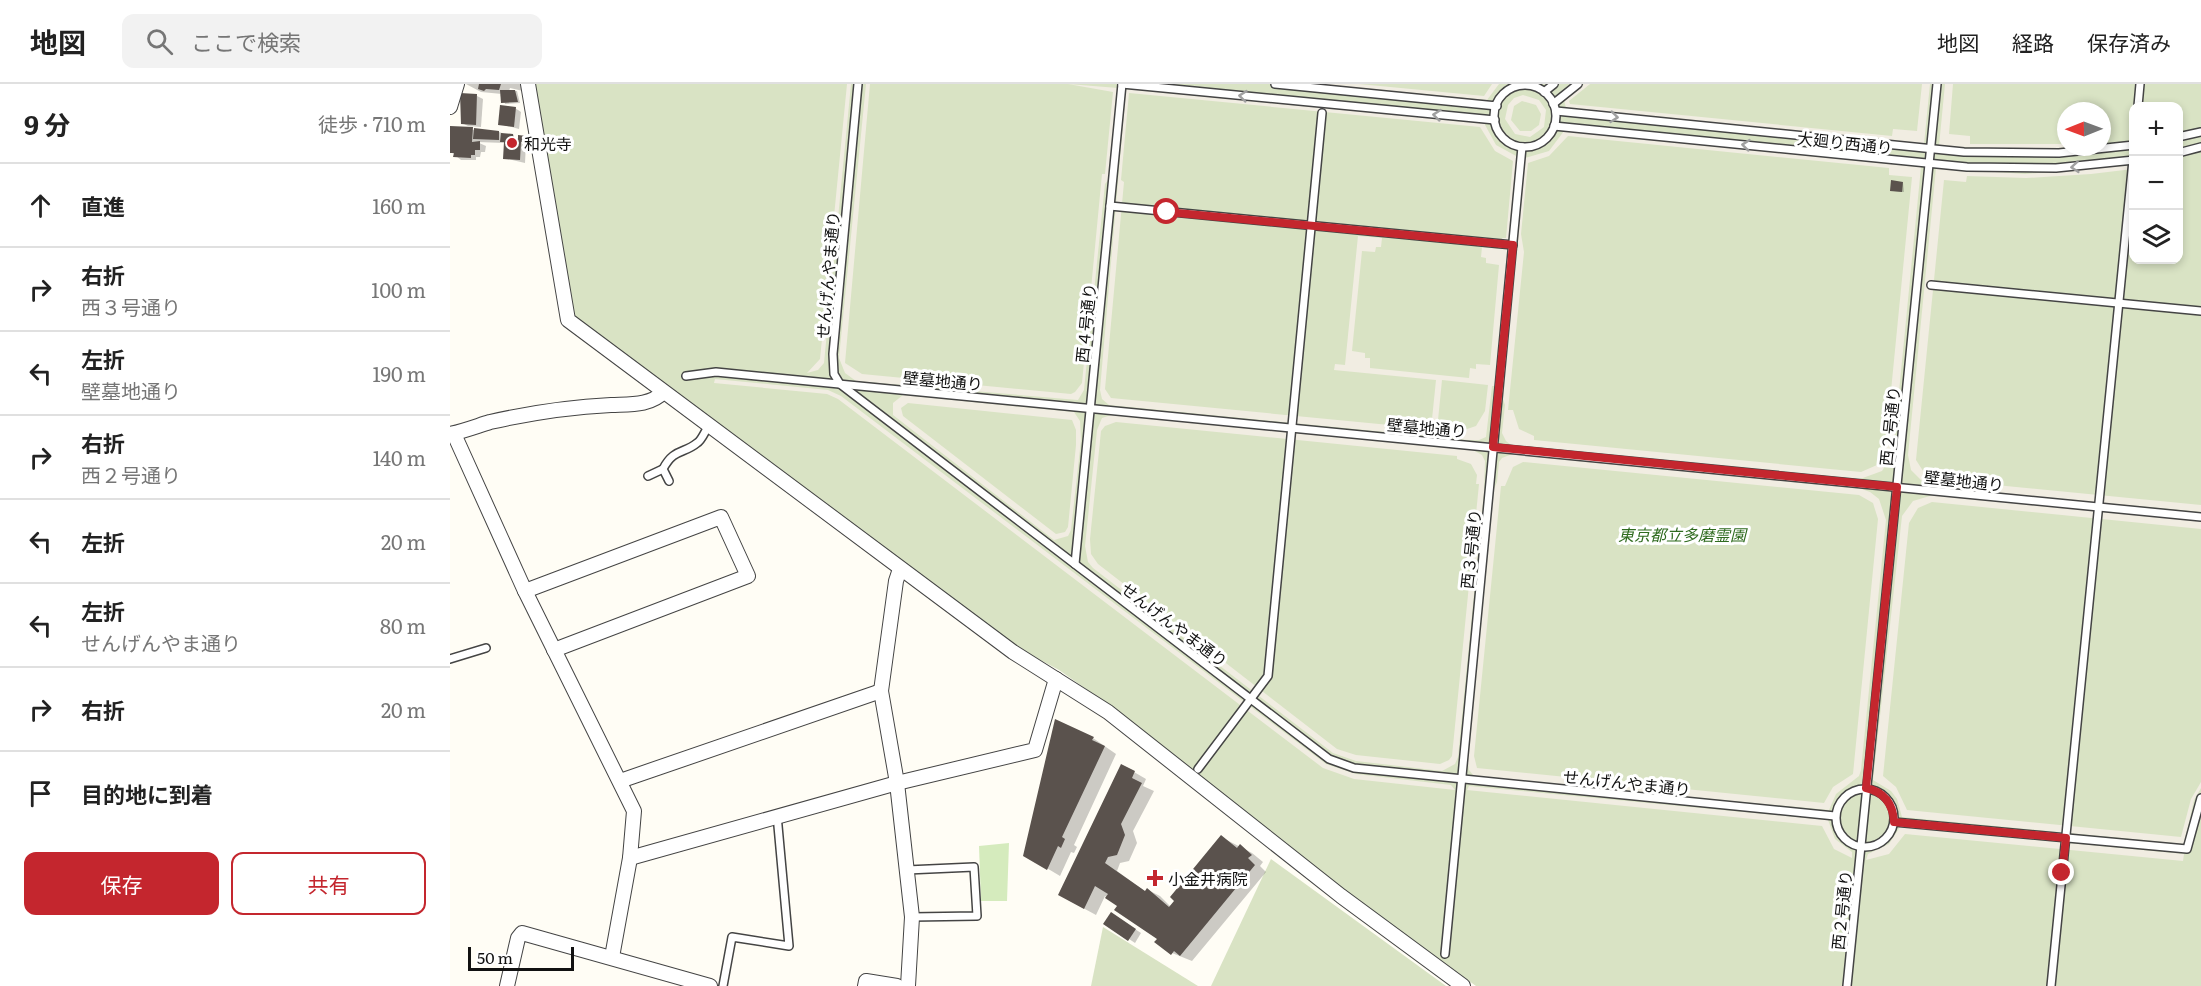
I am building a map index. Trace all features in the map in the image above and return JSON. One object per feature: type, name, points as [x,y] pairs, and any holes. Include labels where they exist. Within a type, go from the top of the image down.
[{"type":"street","points":[[450,108],[457,84]]},
{"type":"street","points":[[528,84],[568,320],[708,427],[1013,652],[1108,712],[1341,896],[1463,986]]},
{"type":"street","points":[[612,957],[630,858],[634,811],[525,591],[452,434],[489,422],[543,412],[588,406],[642,403],[658,399],[663,392]]},
{"type":"street","points":[[525,591],[722,517],[748,576],[554,650]]},
{"type":"street","points":[[900,569],[896,581],[881,692],[897,783],[912,917],[908,986]]},
{"type":"street","points":[[630,858],[897,783],[1035,750],[1056,679]]},
{"type":"street","points":[[620,781],[881,692]]},
{"type":"street","points":[[507,986],[518,938],[522,933],[710,986]]},
{"type":"street","points":[[865,986],[866,981],[897,986]]},
{"type":"lane","name":"せんげんやま通り","points":[[858,84],[832,354],[834,374],[840,384],[1329,759],[1345,766],[1835,816]]},
{"type":"lane","points":[[1122,84],[1495,120]]},
{"type":"lane","name":"西４号通り","points":[[1075,564],[1122,84]]},
{"type":"lane","points":[[1275,84],[1497,106]]},
{"type":"lane","points":[[1544,92],[1554,84]]},
{"type":"lane","points":[[1555,108],[1578,84]]},
{"type":"lane","name":"西２号通り","points":[[1847,986],[1937,84]]},
{"type":"lane","points":[[2138,102],[2140,84]]},
{"type":"lane","points":[[1284,100],[1286,85]]},
{"type":"lane","points":[[1528,85],[1544,92],[1555,108],[1554,126],[1540,144],[1522,147],[1511,144],[1502,136],[1495,120],[1497,106],[1502,97],[1511,89],[1528,85]]},
{"type":"lane","name":"大廻り西通り","points":[[1555,108],[1930,149],[2002,154],[2057,152]]},
{"type":"lane","points":[[1198,769],[1268,676],[1322,113]]},
{"type":"lane","points":[[1676,139],[1678,123]]},
{"type":"lane","name":"大廻り西通り","points":[[1554,126],[1929,164],[2001,169],[2096,165],[2129,161]]},
{"type":"lane","points":[[2183,136],[2201,132]]},
{"type":"lane","points":[[1783,149],[1785,134]]},
{"type":"lane","name":"大廻り西通り","points":[[2111,148],[2129,146]]},
{"type":"lane","name":"西３号通り","points":[[1445,954],[1522,147]]},
{"type":"lane","points":[[2183,152],[2201,147]]},
{"type":"lane","points":[[2001,169],[2002,154]]},
{"type":"lane","points":[[2095,156],[2096,165]]},
{"type":"lane","points":[[2052,986],[2129,201]]},
{"type":"lane","points":[[1110,206],[1513,245]]},
{"type":"lane","points":[[1931,285],[2201,311]]},
{"type":"lane","name":"壁墓地通り","points":[[686,376],[716,372],[2201,517]]},
{"type":"lane","points":[[648,476],[663,469],[678,451],[697,443],[708,427]]},
{"type":"lane","points":[[663,469],[669,481]]},
{"type":"lane","points":[[450,659],[486,648]]},
{"type":"lane","points":[[1866,788],[1876,790],[1890,803],[1894,822],[1891,830],[1879,844],[1861,847],[1852,844],[1840,833],[1835,816],[1842,799],[1848,793],[1866,788]]},
{"type":"lane","points":[[1894,822],[2187,849],[2201,798]]},
{"type":"lane","points":[[723,986],[732,937],[789,946],[777,815]]},
{"type":"lane","points":[[907,870],[975,867],[976,916],[912,917]]},
{"type":"green space","name":"東京都立多磨霊園","points":[[534,84],[2201,84],[2201,986],[1476,986],[1341,888],[1103,701],[1059,670],[1018,648],[576,320],[571,312]]},
{"type":"green space","points":[[1009,843],[1007,901],[981,901],[979,846]]},
{"type":"green space","points":[[1271,859],[1446,986],[1211,986]]},
{"type":"green space","points":[[1103,927],[1198,986],[1091,986]]},
{"type":"shaded area","points":[[847,84],[851,84],[824,363],[818,370],[807,373],[820,359]]},
{"type":"shaded area","points":[[866,84],[870,84],[845,363],[862,374],[1071,394],[1082,383],[1102,174],[1105,174],[1113,92],[1068,84],[1118,88],[1109,179],[1105,184],[1084,390],[1078,400],[856,381],[845,373],[839,358]]},
{"type":"shaded area","points":[[1317,84],[1359,84],[1484,96],[1492,84],[1499,84],[1487,100]]},
{"type":"shaded area","points":[[1584,84],[1590,84],[1569,101],[1570,104],[1892,136],[1893,129],[1917,131],[1922,84],[1930,84],[1924,144],[1566,108],[1564,100]]},
{"type":"shaded area","points":[[1945,84],[1953,84],[1949,134],[1970,136],[1970,144],[2057,144],[2057,148],[2025,150],[1939,146]]},
{"type":"shaded area","points":[[1126,89],[1484,123],[1496,145],[1518,157],[1496,386],[1492,386],[1486,437],[1479,440],[1468,440],[1109,405],[1102,399],[1100,390]],"holes":[[[1129,93],[1480,127],[1495,151],[1513,161],[1506,238],[1502,238],[1501,249],[1482,247],[1481,257],[1486,258],[1486,263],[1499,265],[1490,365],[1476,364],[1476,369],[1470,368],[1469,378],[1370,368],[1370,358],[1365,358],[1365,353],[1352,351],[1362,251],[1375,252],[1376,247],[1381,247],[1382,238],[1358,236],[1345,365],[1335,364],[1334,370],[1436,380],[1431,429],[1111,398],[1105,389],[1124,182],[1121,180]],[[1442,380],[1488,385],[1485,411],[1476,426],[1458,432],[1437,430]]]},
{"type":"shaded area","points":[[1523,95],[1539,100],[1546,110],[1544,127],[1530,137],[1515,134],[1505,119],[1508,105],[1514,98]],"holes":[[[1522,101],[1536,105],[1541,114],[1539,125],[1531,131],[1520,131],[1511,120],[1514,106]]]},
{"type":"shaded area","points":[[1564,131],[1921,167],[1893,453],[1882,471],[1860,479],[1511,445],[1506,441],[1502,433],[1505,405],[1502,396],[1525,158],[1549,151]],"holes":[[[1568,136],[1889,168],[1889,175],[1912,177],[1885,452],[1877,465],[1861,472],[1534,440],[1534,436],[1519,429],[1513,410],[1508,410],[1524,252],[1521,234],[1528,163],[1549,156]]]},
{"type":"shaded area","points":[[2129,165],[2129,169],[2091,174],[2026,178],[1967,176],[1966,182],[1944,180],[1916,460],[1925,474],[1935,479],[2201,505],[2201,512],[1934,487],[1923,482],[1911,470],[1908,455],[1936,168],[2025,174]]},
{"type":"shaded area","points":[[715,379],[828,390],[841,396],[1326,764],[1356,774],[1451,785],[1455,790],[1354,779],[1323,768],[838,399],[827,394],[714,383]]},
{"type":"shaded area","points":[[903,395],[1074,412],[1080,421],[1081,440],[1071,530],[1068,536],[1054,540],[893,415],[893,403]],"holes":[[[908,403],[1072,420],[1076,430],[1076,445],[1068,527],[1065,532],[1056,534],[903,416],[901,408]]]},
{"type":"shaded area","points":[[1111,415],[1473,450],[1482,455],[1485,461],[1484,492],[1458,757],[1455,764],[1442,771],[1356,761],[1333,753],[1093,568],[1088,562],[1085,546],[1097,430],[1102,418]],"holes":[[[1116,422],[1457,456],[1457,459],[1471,464],[1477,475],[1476,484],[1479,484],[1452,756],[1440,764],[1356,755],[1337,749],[1098,564],[1091,554],[1090,539],[1101,431],[1105,426]]]},
{"type":"shaded area","points":[[1512,454],[1859,488],[1879,499],[1886,520],[1861,770],[1859,776],[1836,794],[1829,810],[1473,775],[1469,770],[1467,755],[1493,491],[1497,482],[1499,462],[1502,458]],"holes":[[[1523,462],[1859,495],[1873,503],[1878,519],[1853,774],[1833,787],[1824,803],[1477,768],[1474,756],[1501,486],[1505,486],[1513,467]]]},
{"type":"shaded area","points":[[1933,495],[2201,521],[2201,529],[1932,502],[1918,508],[1909,523],[1883,776],[1896,787],[1907,810],[2181,837],[2191,799],[2201,782],[2201,788],[2194,800],[2184,844],[1902,817],[1897,799],[1891,791],[1873,780],[1902,516],[1913,501]]},
{"type":"shaded area","points":[[1469,786],[1828,820],[1835,839],[1852,852],[1852,858],[1834,849],[1822,826],[1467,790]]},
{"type":"shaded area","points":[[1900,827],[2184,854],[2183,861],[1905,834],[1889,854],[1866,860],[1868,854],[1889,844]]},
{"type":"building","points":[[479,84],[501,84],[499,90],[486,89],[484,91],[478,89]]},
{"type":"building","points":[[500,90],[515,90],[518,102],[501,103]]},
{"type":"building","points":[[460,93],[477,94],[476,125],[461,124]]},
{"type":"building","points":[[500,105],[516,107],[514,127],[498,125]]},
{"type":"building","points":[[450,126],[473,127],[472,142],[480,141],[480,150],[475,150],[475,155],[471,155],[471,158],[453,157],[454,153],[450,153]]},
{"type":"building","points":[[474,128],[499,131],[499,140],[473,139]]},
{"type":"building","points":[[501,133],[513,134],[514,139],[518,139],[518,135],[527,136],[527,142],[521,142],[520,160],[503,159],[504,142],[500,142]]},
{"type":"building","points":[[1891,180],[1903,182],[1902,192],[1890,191]]},
{"type":"building","points":[[1055,719],[1094,737],[1092,740],[1105,746],[1062,837],[1065,839],[1061,848],[1058,846],[1047,870],[1023,856]]},
{"type":"building","points":[[1121,764],[1135,771],[1132,778],[1142,783],[1121,824],[1125,835],[1117,855],[1108,857],[1105,863],[1145,891],[1147,888],[1169,907],[1174,901],[1170,897],[1221,835],[1237,848],[1240,844],[1252,855],[1248,858],[1255,865],[1180,956],[1174,951],[1171,955],[1154,942],[1157,939],[1114,910],[1117,906],[1105,898],[1108,894],[1095,886],[1084,909],[1058,895]]},
{"type":"building","points":[[1111,912],[1136,929],[1128,941],[1103,924]]},
{"type":"place","name":"和光寺","points":[[512,143]]},
{"type":"place","name":"小金井病院","points":[[1155,878]]},
{"type":"route","points":[[1167,212],[1513,245],[1493,447],[1897,487],[1866,788],[1884,795],[1890,803],[1894,822],[2066,838],[2062,873]]}]
